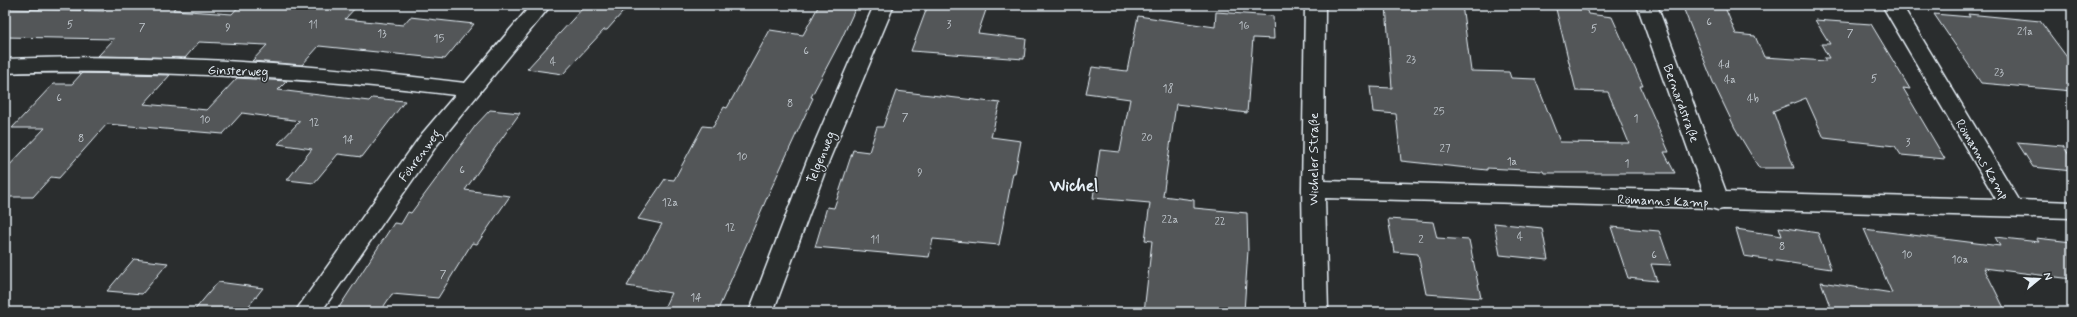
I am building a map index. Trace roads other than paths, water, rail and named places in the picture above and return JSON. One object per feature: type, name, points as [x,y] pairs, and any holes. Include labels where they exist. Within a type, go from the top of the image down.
[{"type":"street","name":"Föhrenweg","points":[[307,312],[430,140],[541,5]]},
{"type":"street","name":"Telgenweg","points":[[761,312],[819,158],[884,5]]},
{"type":"street","name":"Wicheler Straße","points":[[1315,5],[1313,189],[1316,312]]},
{"type":"street","name":"Bernardstraße","points":[[1647,5],[1718,202]]},
{"type":"street","name":"Römanns Kamp","points":[[1892,5],[2013,209]]},
{"type":"street","name":"Ginsterweg","points":[[5,66],[129,66],[304,73],[395,80],[470,90]]},
{"type":"street","name":"Römanns Kamp","points":[[1313,189],[1718,202],[2072,210]]},
{"type":"district","name":"Wichel","points":[[1074,185]]}]
